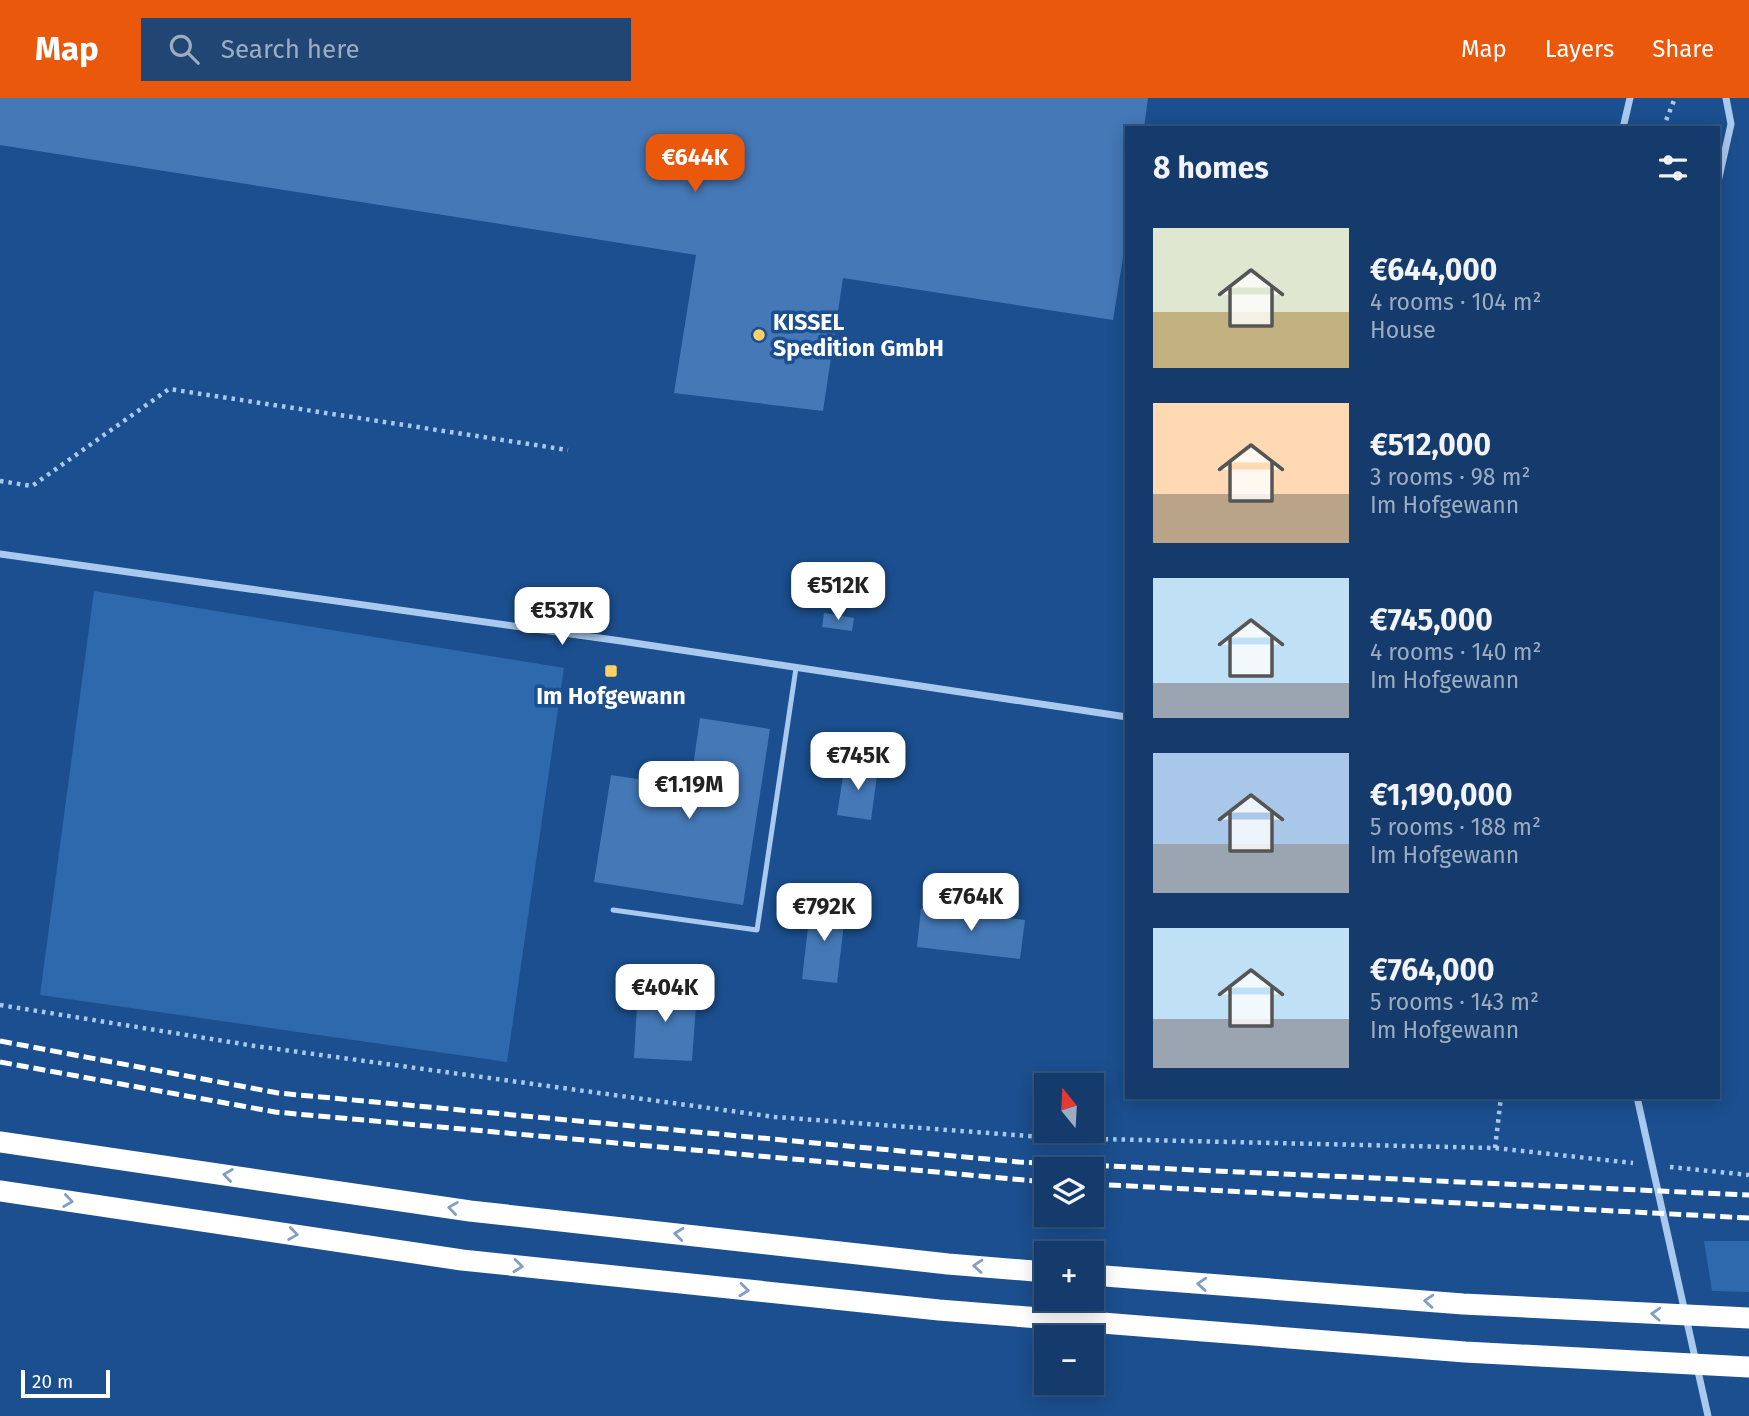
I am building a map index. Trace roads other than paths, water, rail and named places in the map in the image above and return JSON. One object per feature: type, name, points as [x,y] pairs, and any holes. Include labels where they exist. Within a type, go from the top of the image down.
[{"type":"highway","points":[[0,1142],[470,1211],[948,1264],[1034,1271]]},
{"type":"highway","points":[[0,1191],[462,1260],[939,1310],[1465,1352],[1749,1367]]},
{"type":"highway","points":[[1104,1276],[1463,1304],[1749,1318]]},
{"type":"street","points":[[1623,126],[1630,98]]},
{"type":"street","points":[[1720,173],[1731,124],[1726,98]]},
{"type":"street","points":[[0,554],[1125,717]]},
{"type":"street","points":[[1637,1099],[1708,1416]]},
{"type":"lane","points":[[613,910],[757,930],[796,668]]},
{"type":"railway","points":[[0,1041],[278,1093],[1019,1162],[1749,1195]]},
{"type":"railway","points":[[0,1062],[275,1112],[1034,1181]]},
{"type":"railway","points":[[1104,1185],[1749,1218]]},
{"type":"place","name":"KISSEL Spedition GmbH","points":[[759,335]]},
{"type":"place","name":"Im Hofgewann","points":[[611,671]]}]
